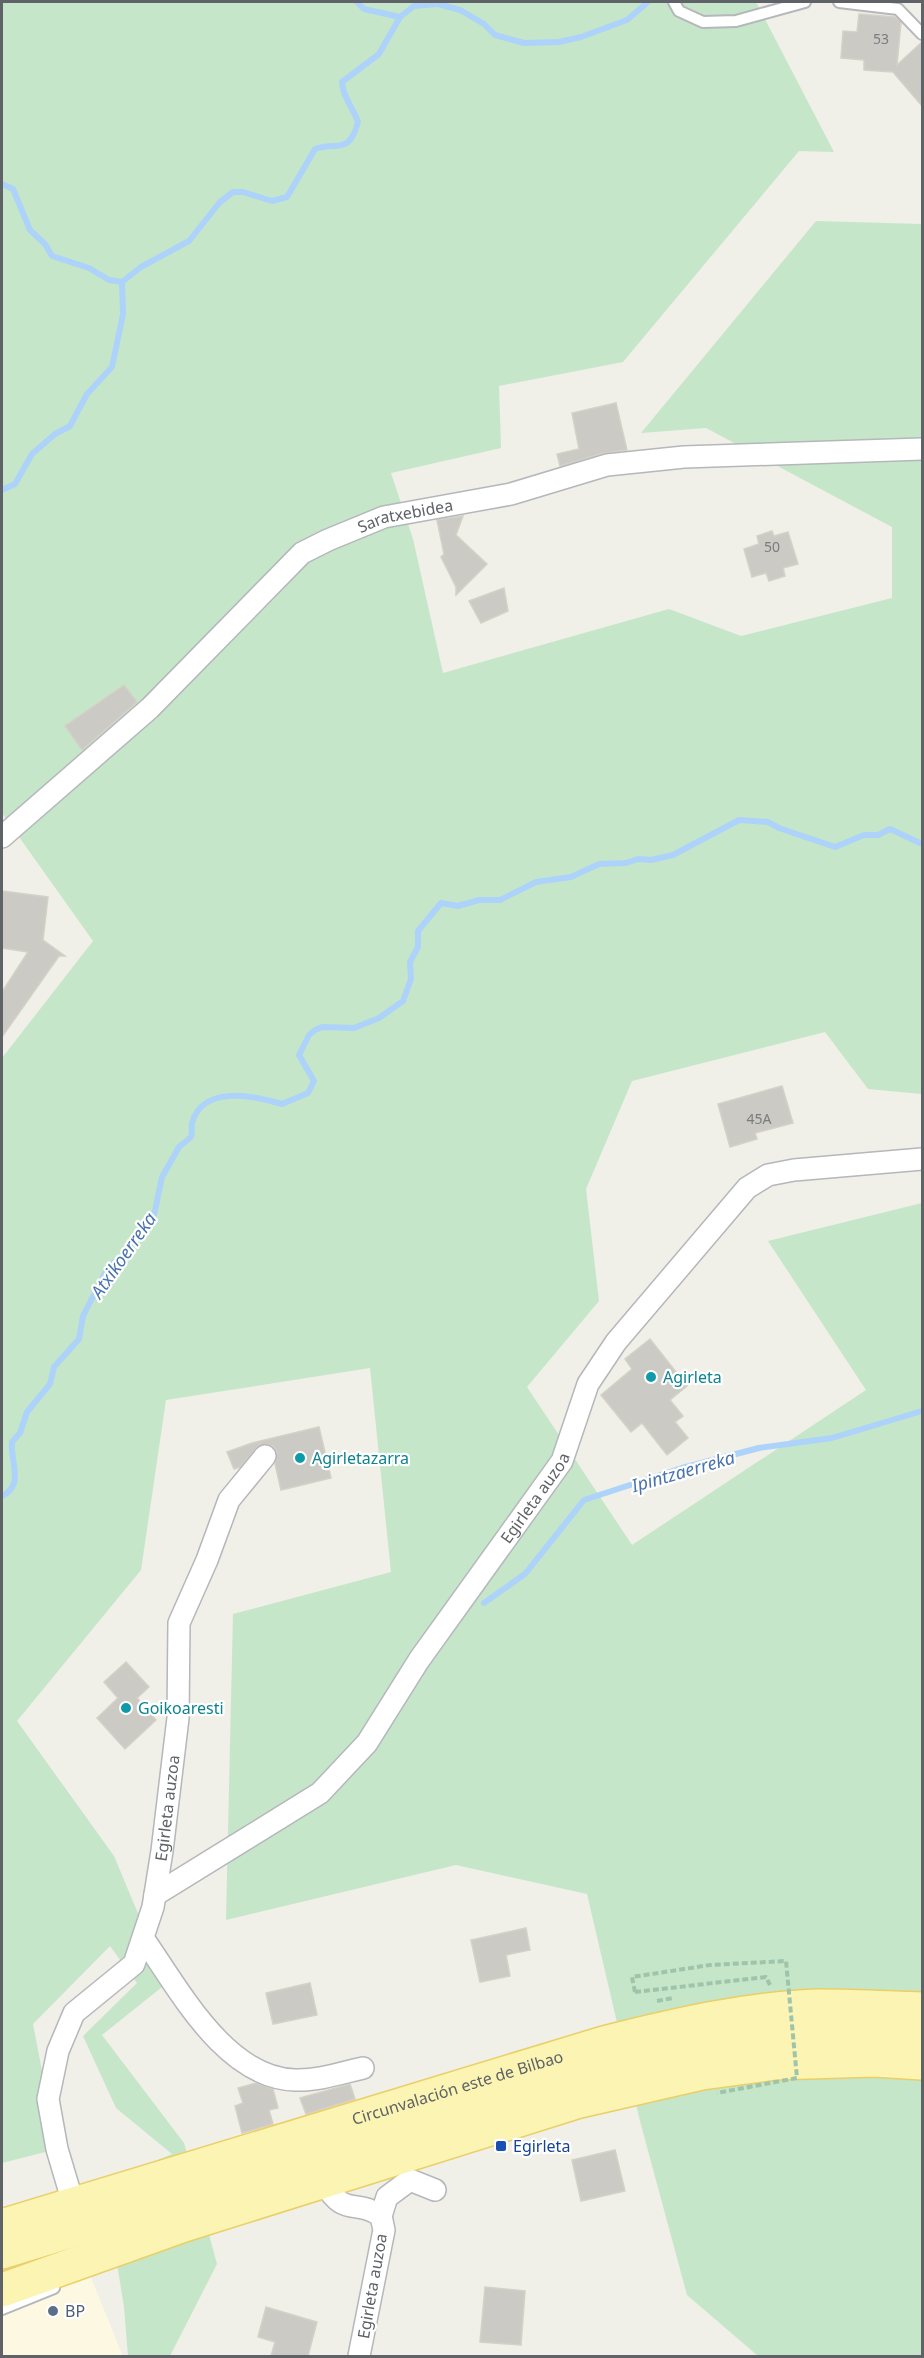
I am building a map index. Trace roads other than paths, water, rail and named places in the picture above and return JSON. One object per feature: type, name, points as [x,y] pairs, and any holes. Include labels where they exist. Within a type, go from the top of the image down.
[{"type":"main road","name":"Circunvalación este de Bilbao","points":[[2,2226],[74,2206],[604,2043],[657,2030],[709,2018],[820,2006],[922,2009]]},
{"type":"main road","name":"Circunvalación este de Bilbao","points":[[2,2252],[510,2096],[641,2059],[742,2040],[830,2035],[922,2037]]},
{"type":"main road","points":[[2,2290],[323,2181],[576,2102],[702,2073],[775,2063],[874,2060],[922,2063]]},
{"type":"street","name":"Saratxebidea","points":[[2,837],[150,708],[302,553],[328,540],[384,517],[511,494],[607,465],[684,457],[922,449]]},
{"type":"street","name":"Egirleta auzoa","points":[[155,1896],[320,1793],[367,1743],[419,1659],[562,1461],[588,1384],[616,1342],[747,1188],[768,1175],[794,1170],[922,1159]]},
{"type":"street","name":"Egirleta auzoa","points":[[74,2206],[57,2150],[48,2099],[58,2051],[74,2013],[134,1964],[155,1896],[178,1718],[179,1623],[207,1560],[229,1500],[265,1456]]},
{"type":"street","points":[[142,1938],[216,2038],[239,2061],[253,2070],[272,2078],[296,2080],[363,2067]]},
{"type":"street","points":[[381,2216],[387,2197],[410,2180],[434,2181]]},
{"type":"street","name":"Egirleta auzoa","points":[[323,2181],[338,2202],[358,2209],[371,2209],[381,2216],[384,2230],[359,2356]]},
{"type":"lane","points":[[674,2],[679,11],[703,22],[735,21],[805,2]]},
{"type":"lane","points":[[839,2],[898,9],[922,34]]},
{"type":"lane","points":[[108,2264],[148,2239]]},
{"type":"lane","points":[[2,2309],[63,2285]]},
{"type":"waterway","points":[[357,2],[364,9],[400,17]]},
{"type":"waterway","points":[[2,184],[13,189],[30,230],[45,244],[52,256],[89,268],[109,280],[122,282],[141,267],[189,241],[220,202],[233,192],[243,192],[272,201],[287,197],[315,149],[341,145],[351,139],[358,122],[346,97],[342,82],[379,54],[400,17],[414,6],[438,4],[460,10],[484,24],[495,35],[524,43],[559,42],[581,37],[627,20],[648,2]]},
{"type":"waterway","points":[[2,490],[15,484],[32,454],[55,434],[70,426],[87,394],[112,367],[123,314],[122,282]]},
{"type":"waterway","name":"Atxikoerreka","points":[[2,1496],[13,1486],[15,1472],[12,1442],[20,1433],[27,1412],[50,1384],[54,1367],[79,1339],[83,1316],[104,1275],[113,1263],[127,1254],[139,1236],[143,1224],[154,1215],[162,1177],[179,1147],[191,1137],[192,1123],[198,1111],[207,1102],[218,1098],[245,1096],[282,1104],[308,1093],[314,1081],[299,1055],[309,1035],[322,1027],[354,1028],[379,1018],[403,1001],[411,979],[410,962],[418,947],[418,931],[441,903],[458,906],[479,900],[500,900],[536,882],[571,877],[599,864],[626,863],[638,859],[651,860],[673,855],[739,820],[768,822],[835,847],[864,835],[878,835],[890,829],[922,844]]},
{"type":"waterway","name":"Ipintzaerreka","points":[[484,1603],[525,1574],[584,1500],[682,1468],[759,1448],[832,1438],[922,1411]]},
{"type":"place","name":"Agirleta","points":[[651,1377]]},
{"type":"place","name":"Agirletazarra","points":[[300,1458]]},
{"type":"place","name":"Goikoaresti","points":[[126,1708]]},
{"type":"place","name":"Egirleta","points":[[501,2146]]},
{"type":"place","name":"BP","points":[[53,2311]]}]
